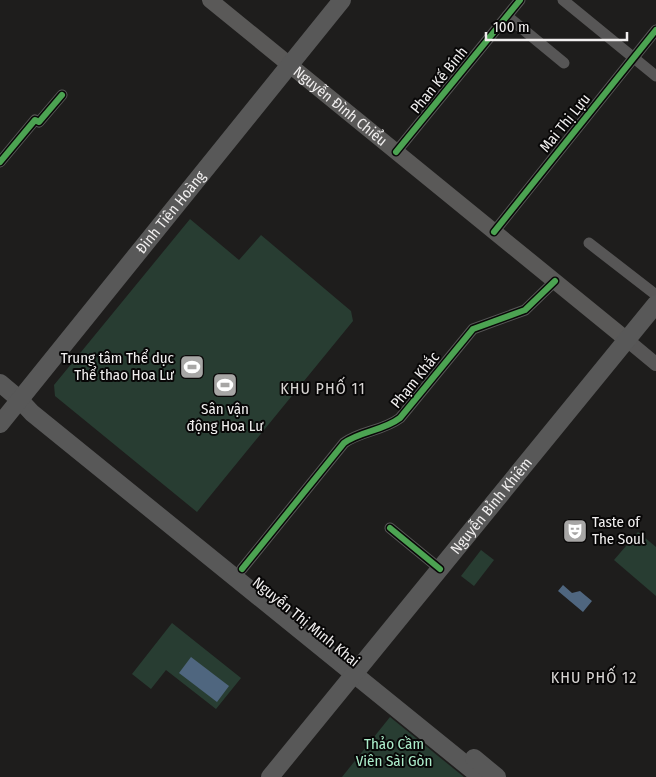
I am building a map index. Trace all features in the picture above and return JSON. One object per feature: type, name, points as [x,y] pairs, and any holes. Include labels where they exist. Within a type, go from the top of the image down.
[{"type":"main road","name":"Nguyễn Đình Chiểu","points":[[210,0],[627,340]]},
{"type":"main road","name":"Đinh Tiên Hoàng","points":[[0,424],[18,398],[342,0]]},
{"type":"main road","name":"Nguyễn Bỉnh Khiêm","points":[[270,777],[656,304]]},
{"type":"main road","name":"Nguyễn Thị Minh Khai","points":[[0,383],[18,398],[40,404],[129,485],[357,670],[481,777]]},
{"type":"main road","name":"Đinh Tiên Hoàng","points":[[0,414],[18,398]]},
{"type":"main road","name":"Nguyễn Thị Minh Khai","points":[[357,670],[497,777]]},
{"type":"street","name":"Phan Kế Bính","points":[[396,152],[520,0]]},
{"type":"street","points":[[563,0],[656,76]]},
{"type":"street","points":[[506,16],[564,63]]},
{"type":"street","name":"Mai Thị Lựu","points":[[494,232],[656,30]]},
{"type":"street","points":[[0,162],[34,120],[39,122],[62,95]]},
{"type":"street","points":[[589,243],[656,295]]},
{"type":"street","name":"Phạm Khắc","points":[[238,573],[344,444],[355,437],[387,426],[400,418],[473,329],[525,310],[554,281]]},
{"type":"street","name":"Nguyễn Đình Chiểu","points":[[627,340],[656,364]]},
{"type":"street","points":[[390,528],[440,569]]},
{"type":"green space","name":"Trung tâm Thể dục Thể thao Hoa Lư","points":[[190,219],[239,260],[261,235],[351,311],[353,321],[197,512],[55,396],[54,385]]},
{"type":"green space","points":[[638,532],[656,547],[656,596],[614,560]]},
{"type":"green space","points":[[481,550],[494,560],[474,586],[461,576]]},
{"type":"green space","points":[[172,623],[241,678],[216,709],[166,670],[151,689],[132,674]]},
{"type":"green space","name":"Thảo Cầm Viên Sài Gòn","points":[[390,717],[464,777],[342,777]]},
{"type":"water","points":[[563,585],[572,593],[580,591],[592,601],[583,612],[558,591]]},
{"type":"water","points":[[191,657],[229,686],[217,702],[179,673]]},
{"type":"cycle path","points":[[396,152],[520,0]]},
{"type":"cycle path","points":[[494,232],[656,30]]},
{"type":"cycle path","points":[[0,162],[35,120],[39,122],[62,95]]},
{"type":"cycle path","points":[[242,569],[344,443],[357,436],[386,426],[400,418],[473,329],[525,310],[555,281]]},
{"type":"cycle path","points":[[390,528],[440,569]]},
{"type":"place","name":"Trung tâm Thể dục Thể thao Hoa Lư","points":[[192,367]]},
{"type":"place","name":"Sân vận động Hoa Lư","points":[[225,385]]},
{"type":"place","name":"Taste of The Soul","points":[[575,531]]},
{"type":"district","name":"KHU PHỐ 11","points":[[323,388]]},
{"type":"district","name":"KHU PHỐ 12","points":[[594,677]]}]
